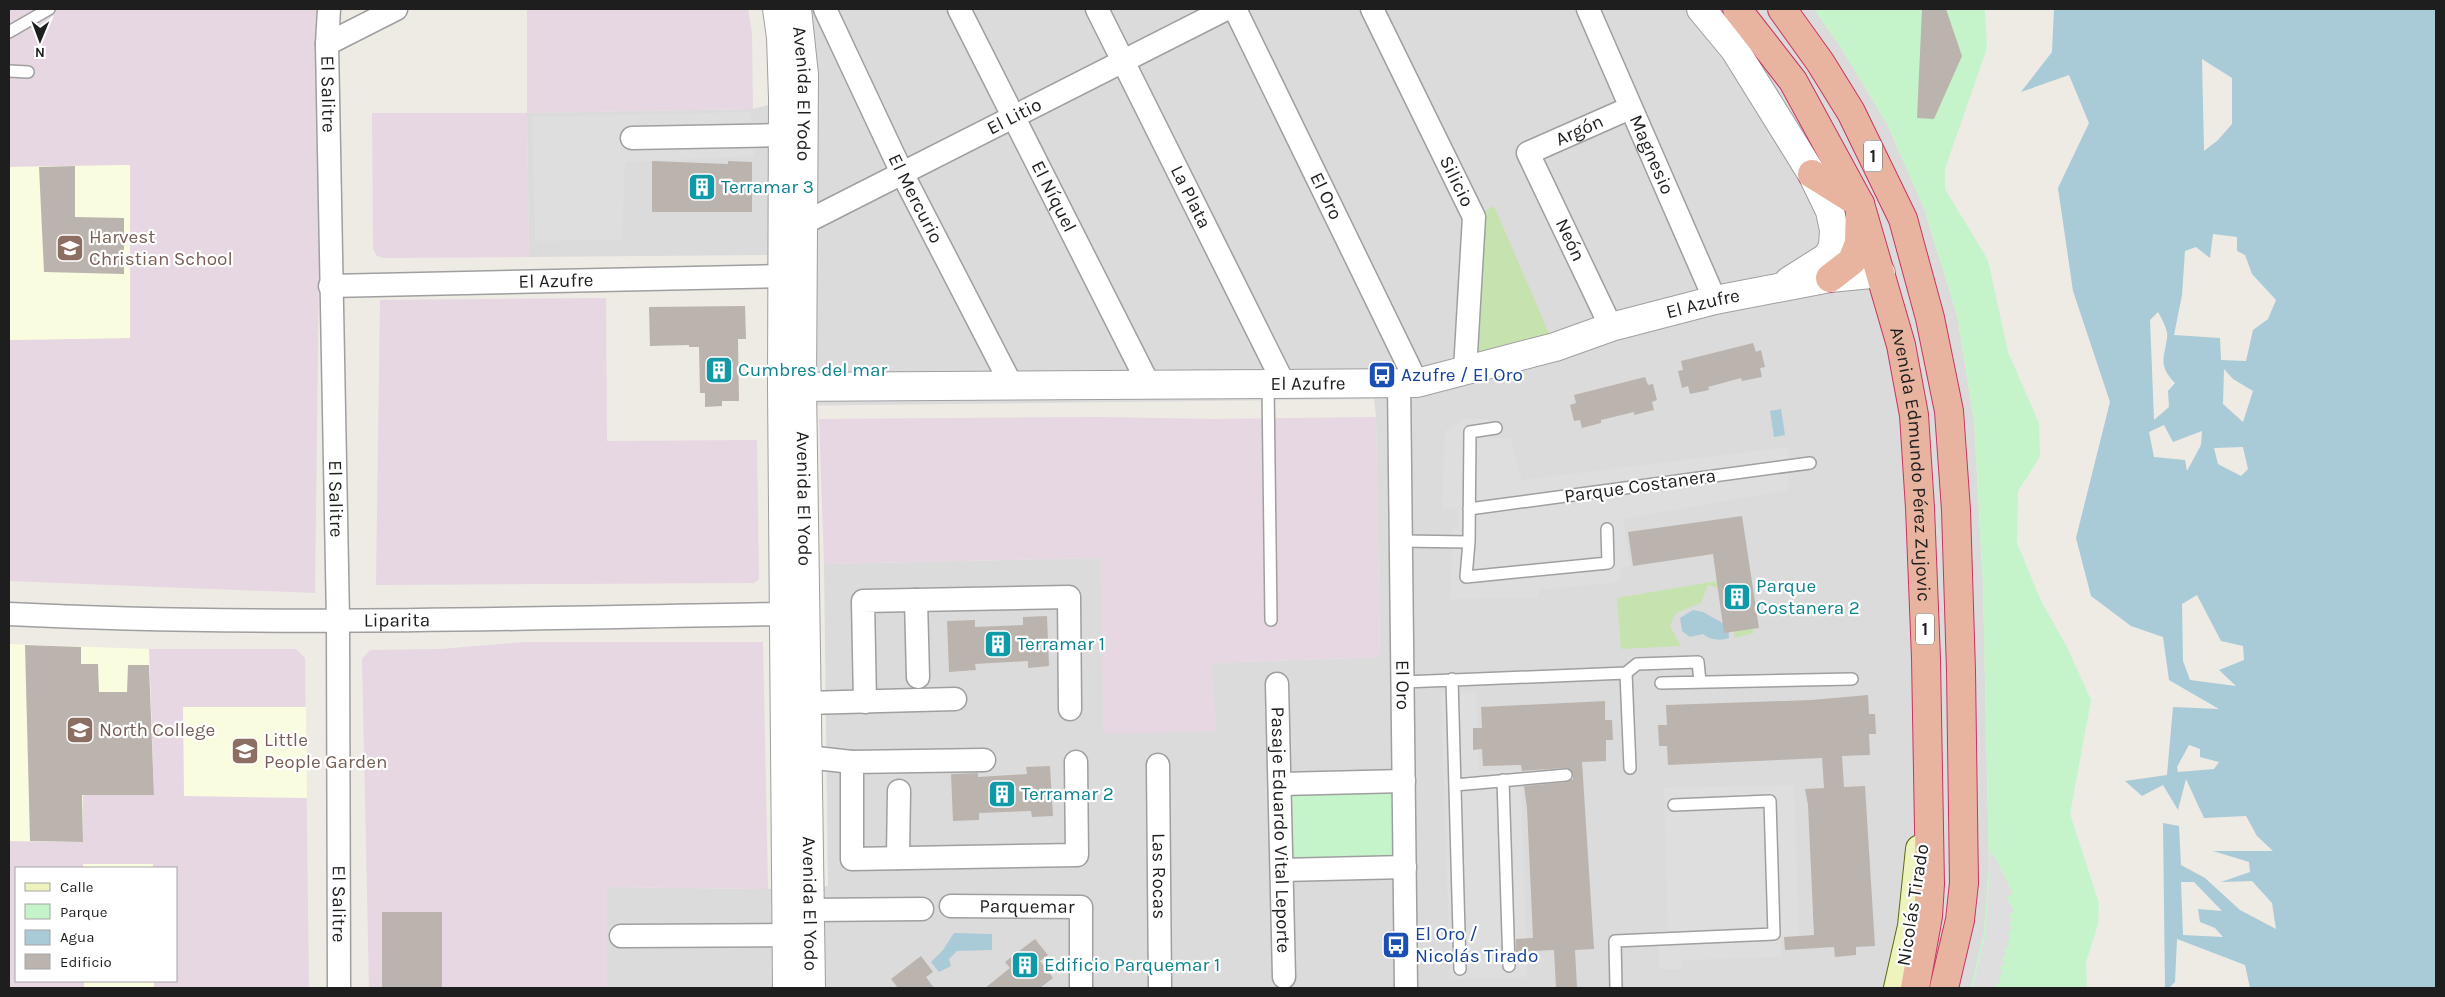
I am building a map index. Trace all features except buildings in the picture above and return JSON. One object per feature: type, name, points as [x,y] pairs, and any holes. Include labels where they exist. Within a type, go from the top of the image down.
[{"type":"highway","name":"Avenida Edmundo Pérez Zujovic","points":[[1737,9],[1793,81],[1860,204],[1882,273],[1901,345],[1914,415],[1926,658],[1930,884],[1928,916],[1915,988]]},
{"type":"highway","name":"Avenida Edmundo Pérez Zujovic","points":[[1782,9],[1820,62],[1851,112],[1903,219],[1930,318],[1949,410],[1956,510],[1961,671],[1964,884],[1960,920],[1944,988]]},
{"type":"highway","points":[[1812,174],[1860,204],[1859,244],[1852,261],[1830,278]]},
{"type":"highway","points":[[1882,273],[1896,278],[1905,285],[1930,318]]},
{"type":"main road","name":"Nicolás Tirado","points":[[1898,988],[1912,926],[1921,846],[1928,822]]},
{"type":"street","name":"El Salitre","points":[[329,9],[327,44],[330,286],[338,620],[339,988]]},
{"type":"street","points":[[327,44],[396,9]]},
{"type":"street","name":"Avenida El Yodo","points":[[777,9],[783,66],[782,276],[792,387],[806,703],[811,988]]},
{"type":"street","name":"Avenida El Yodo","points":[[787,988],[784,614],[792,387],[802,224],[804,75],[797,9]]},
{"type":"street","name":"El Mercurio","points":[[825,9],[902,173],[1012,386]]},
{"type":"street","name":"El Níquel","points":[[959,9],[1149,385]]},
{"type":"street","name":"La Plata","points":[[1097,9],[1276,384]]},
{"type":"street","name":"El Litio","points":[[802,224],[1226,9]]},
{"type":"street","name":"El Oro","points":[[1235,9],[1408,383],[1401,541],[1406,988]]},
{"type":"street","name":"Silicio","points":[[1372,9],[1474,217],[1464,370]]},
{"type":"street","name":"Magnesio","points":[[1588,9],[1715,300]]},
{"type":"street","points":[[1701,9],[1735,50],[1812,174],[1830,211],[1834,230],[1833,246],[1827,257],[1806,268],[1779,288]]},
{"type":"street","name":"Argón","points":[[1528,153],[1630,108]]},
{"type":"street","points":[[632,138],[783,135]]},
{"type":"street","name":"Neón","points":[[1528,153],[1611,327]]},
{"type":"street","name":"El Azufre","points":[[792,387],[1408,383],[1556,347],[1611,327],[1715,300],[1830,278],[1882,273]]},
{"type":"street","name":"El Azufre","points":[[330,286],[782,276]]},
{"type":"street","points":[[865,702],[863,601],[1069,597],[1070,709]]},
{"type":"street","points":[[916,600],[918,677]]},
{"type":"street","name":"Liparita","points":[[9,614],[76,617],[338,620],[784,614]]},
{"type":"street","name":"Pasaje Eduardo Vital Leporte","points":[[1278,684],[1284,977]]},
{"type":"street","points":[[806,703],[955,700]]},
{"type":"street","points":[[806,756],[852,762],[984,760]]},
{"type":"street","points":[[852,762],[852,859],[1077,855],[1076,762]]},
{"type":"street","name":"Las Rocas","points":[[1158,765],[1160,988]]},
{"type":"street","points":[[1281,784],[1404,780]]},
{"type":"street","points":[[898,858],[899,791]]},
{"type":"street","points":[[1282,870],[1405,867]]},
{"type":"street","name":"Parquemar","points":[[951,906],[1081,906],[1081,988]]},
{"type":"street","points":[[809,910],[922,909]]},
{"type":"street","points":[[621,936],[787,935]]},
{"type":"lane","points":[[9,32],[49,9]]},
{"type":"lane","points":[[9,71],[28,72]]},
{"type":"lane","points":[[1271,620],[1276,384]]},
{"type":"lane","name":"Parque Costanera","points":[[1496,428],[1470,432],[1469,542],[1466,577],[1608,563],[1607,529]]},
{"type":"lane","name":"Parque Costanera","points":[[1469,510],[1810,463]]},
{"type":"lane","points":[[1401,541],[1469,542]]},
{"type":"lane","points":[[1404,682],[1626,673],[1637,664],[1698,662],[1700,682]]},
{"type":"lane","points":[[1626,673],[1630,768]]},
{"type":"lane","points":[[1452,679],[1460,969]]},
{"type":"lane","points":[[1661,683],[1852,679]]},
{"type":"lane","points":[[1455,785],[1566,774]]},
{"type":"lane","points":[[1503,780],[1509,966]]},
{"type":"lane","points":[[1616,988],[1615,942],[1774,934],[1770,802],[1674,805]]},
{"type":"shaded area","points":[[9,9],[316,9],[320,183],[315,593],[9,581],[9,340],[130,338],[130,165],[9,167]]},
{"type":"shaded area","points":[[527,9],[748,9],[752,33],[753,109],[527,113]]},
{"type":"shaded area","points":[[812,9],[1814,9],[1840,46],[1887,124],[1924,208],[1957,315],[1974,420],[1983,585],[1989,866],[1984,933],[1971,988],[607,988],[607,887],[768,889],[828,886],[824,564],[1101,558],[1103,627],[1215,731],[1211,663],[1380,657],[1376,417],[1374,399],[772,406],[767,255],[529,257],[527,113],[753,109],[813,93]]},
{"type":"shaded area","points":[[751,112],[754,156],[625,162],[622,240],[535,241],[532,117]]},
{"type":"shaded area","points":[[372,113],[527,113],[529,257],[383,258],[377,256],[373,249]]},
{"type":"shaded area","name":"Harvest Christian School","points":[[130,165],[130,338],[9,340],[9,167]]},
{"type":"shaded area","points":[[606,298],[607,441],[757,440],[759,579],[754,583],[376,585],[380,300]]},
{"type":"shaded area","points":[[1099,417],[1215,419],[1376,417],[1380,657],[1212,663],[1216,731],[1103,734],[1101,558],[824,564],[819,419]]},
{"type":"shaded area","points":[[1464,419],[1490,419],[1491,438],[1510,438],[1522,480],[1788,447],[1788,490],[1623,519],[1630,566],[1621,567],[1619,582],[1539,590],[1539,598],[1451,599],[1452,528],[1459,528],[1457,509],[1442,508],[1445,431]]},
{"type":"shaded area","points":[[525,642],[763,642],[768,889],[607,887],[607,988],[369,988],[362,659],[370,650],[440,649]]},
{"type":"shaded area","name":"North College","points":[[9,644],[149,649],[154,795],[83,795],[83,842],[9,841]]},
{"type":"shaded area","points":[[149,649],[296,649],[305,658],[309,988],[154,988],[154,982],[178,982],[178,867],[153,867],[153,864],[84,864],[83,867],[15,867],[15,982],[84,982],[84,988],[9,988],[9,841],[83,842],[82,795],[149,665]]},
{"type":"shaded area","points":[[1476,692],[1479,771],[1521,769],[1527,977],[1450,979],[1441,693]]},
{"type":"shaded area","name":"Little People Garden","points":[[183,707],[306,707],[307,798],[184,796]]},
{"type":"shaded area","points":[[1794,785],[1799,940],[1781,940],[1782,957],[1682,960],[1682,969],[1659,969],[1658,932],[1668,931],[1664,788]]},
{"type":"shaded area","points":[[1991,849],[2013,893],[2007,897],[2014,912],[2009,915],[2012,921],[2009,923],[2012,929],[2008,932],[2010,939],[2007,941],[2009,947],[2004,950],[2006,956],[2002,958],[2005,964],[2000,967],[2003,973],[1998,976],[2001,982],[1996,985],[1997,988],[1973,988],[1986,932]]},
{"type":"shaded area","points":[[83,864],[153,864],[153,867],[83,867]]},
{"type":"shaded area","points":[[84,982],[154,982],[154,988],[84,988]]},
{"type":"green space","points":[[1814,9],[1985,9],[1987,48],[1945,169],[1945,189],[1988,260],[2008,352],[2039,423],[2040,457],[2018,491],[2017,543],[2041,601],[2067,647],[2091,700],[2070,814],[2099,903],[2098,924],[2086,962],[2087,988],[1971,988],[1984,933],[1989,866],[1983,585],[1974,420],[1957,315],[1924,208],[1887,124],[1840,46]]},
{"type":"green space","points":[[1494,206],[1555,347],[1465,370],[1474,217]]},
{"type":"green space","points":[[1740,577],[1754,633],[1735,638],[1729,598],[1722,589],[1708,585],[1701,603],[1676,613],[1670,626],[1681,646],[1621,649],[1617,598]]},
{"type":"green space","points":[[1394,791],[1396,856],[1294,859],[1292,794]]},
{"type":"water","points":[[2054,9],[2436,9],[2436,988],[2250,988],[2245,965],[2177,939],[2175,982],[2169,988],[2165,988],[2163,823],[2179,826],[2181,865],[2205,878],[2240,910],[2276,929],[2272,903],[2252,881],[2221,882],[2250,872],[2249,862],[2213,851],[2273,851],[2257,836],[2246,816],[2204,818],[2186,779],[2178,810],[2163,785],[2142,796],[2125,781],[2167,775],[2173,707],[2219,709],[2169,680],[2163,637],[2131,626],[2091,596],[2076,538],[2110,402],[2073,291],[2058,188],[2089,123],[2069,75],[2021,92],[2052,52]],"holes":[[[2202,59],[2232,78],[2232,124],[2218,140],[2204,151]],[[2213,234],[2237,237],[2237,251],[2245,255],[2252,274],[2276,300],[2268,319],[2253,330],[2246,361],[2221,360],[2220,338],[2174,335],[2182,295],[2185,251],[2196,247],[2210,258]],[[2158,312],[2167,332],[2164,366],[2175,383],[2168,391],[2169,407],[2154,420],[2150,320]],[[2224,369],[2233,379],[2253,391],[2243,422],[2223,404]],[[2164,425],[2173,442],[2202,431],[2201,445],[2187,471],[2185,460],[2154,457],[2149,432]],[[2243,447],[2248,469],[2241,476],[2218,464],[2214,448]],[[2197,595],[2221,641],[2243,646],[2244,660],[2219,670],[2236,686],[2190,680],[2183,661],[2182,604]],[[2189,745],[2200,749],[2200,757],[2219,762],[2214,769],[2178,772],[2177,767]],[[2181,882],[2194,882],[2222,911],[2198,909],[2200,922],[2215,928],[2223,937],[2183,935]]]},
{"type":"water","points":[[1781,409],[1785,435],[1774,437],[1770,411]]},
{"type":"water","points":[[1693,610],[1703,612],[1728,626],[1729,638],[1715,639],[1703,634],[1690,637],[1682,631],[1680,618]]},
{"type":"water","points":[[954,933],[992,934],[992,950],[957,951],[949,959],[951,966],[939,972],[931,962],[943,950]]},
{"type":"place","name":"Terramar 3","points":[[702,187]]},
{"type":"place","name":"Harvest Christian School","points":[[70,248]]},
{"type":"place","name":"Cumbres del mar","points":[[719,370]]},
{"type":"place","name":"Azufre / El Oro","points":[[1382,375]]},
{"type":"place","name":"Parque Costanera 2","points":[[1737,597]]},
{"type":"place","name":"Terramar 1","points":[[998,644]]},
{"type":"place","name":"North College","points":[[80,730]]},
{"type":"place","name":"Little People Garden","points":[[245,751]]},
{"type":"place","name":"Terramar 2","points":[[1002,794]]},
{"type":"place","name":"El Oro / Nicolás Tirado","points":[[1396,945]]},
{"type":"place","name":"Edificio Parquemar 1","points":[[1025,965]]}]
